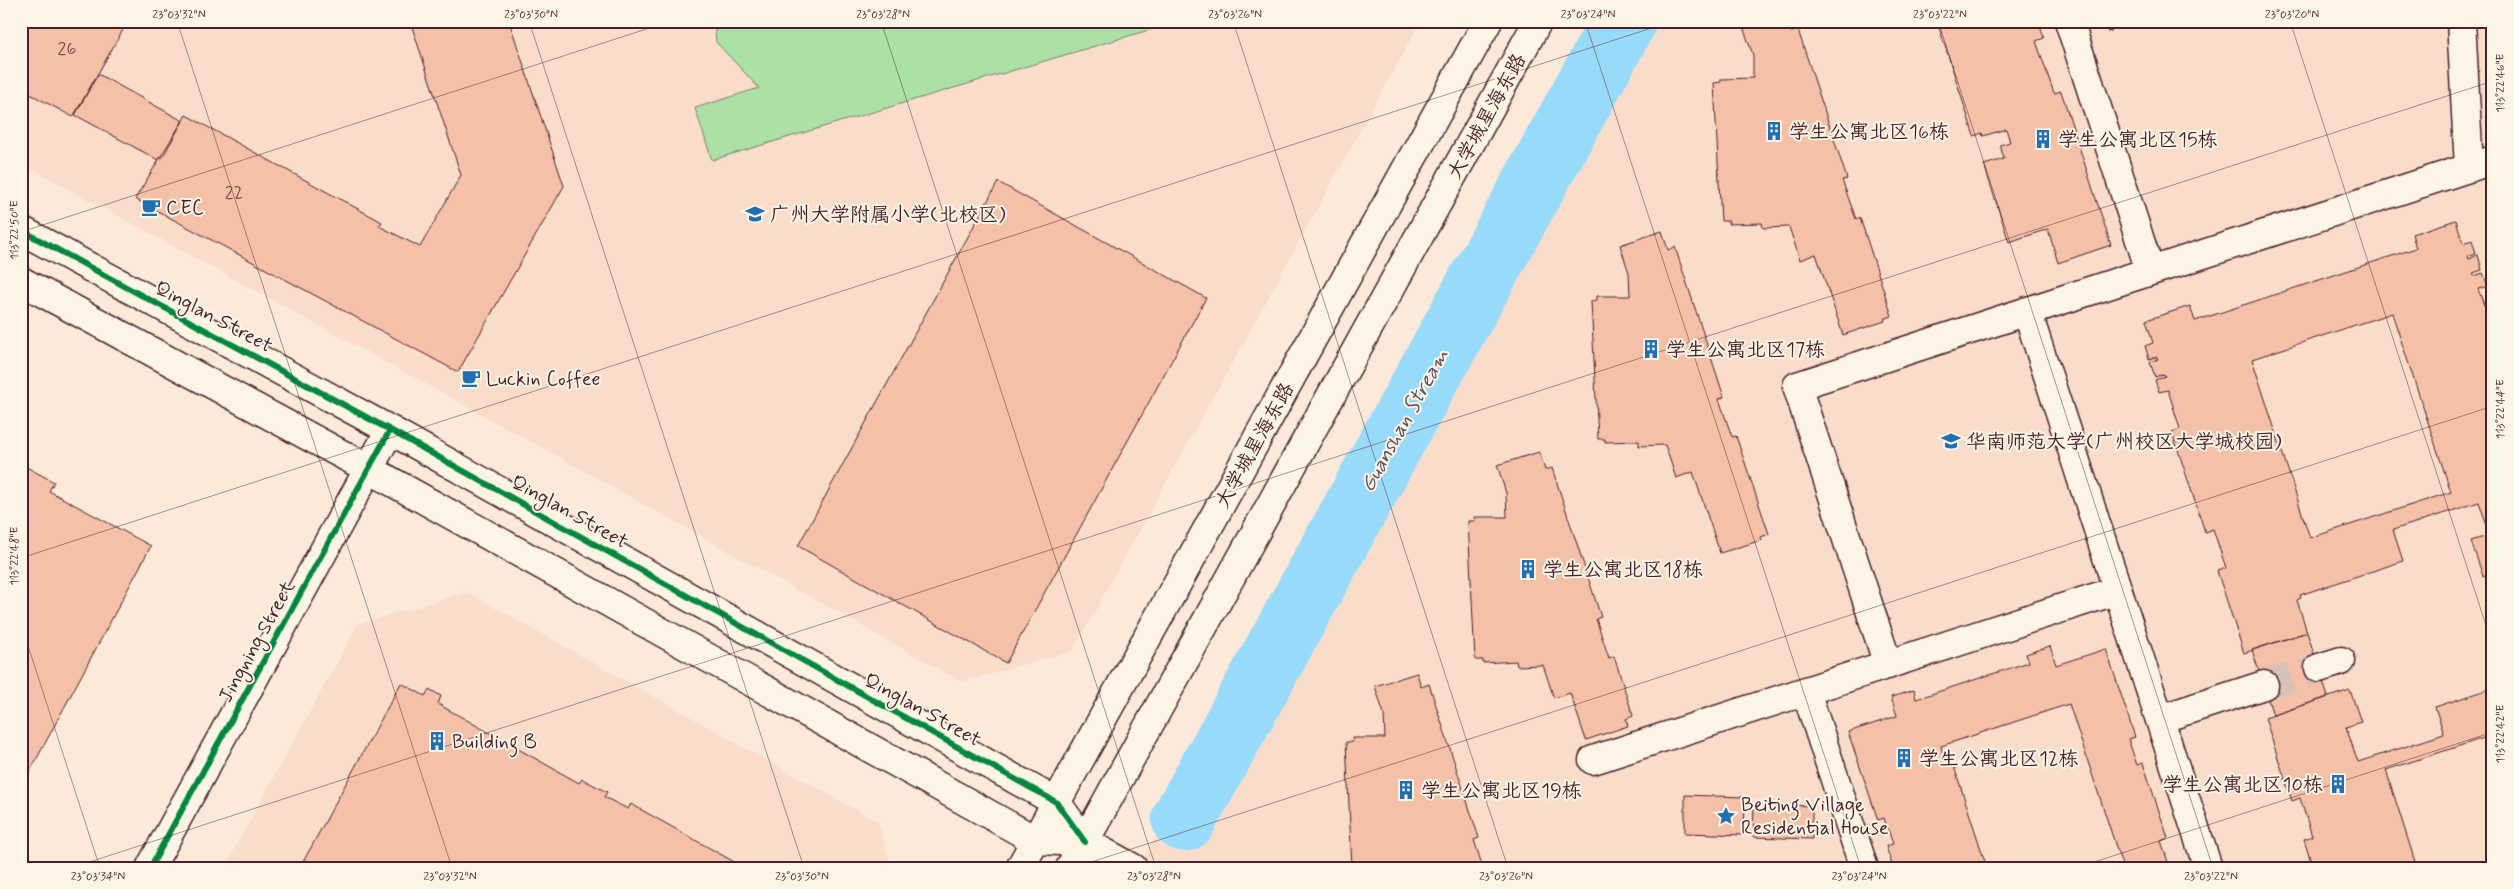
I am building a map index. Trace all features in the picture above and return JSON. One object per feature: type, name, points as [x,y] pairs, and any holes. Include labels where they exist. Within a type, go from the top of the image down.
[{"type":"street","name":"大学城星海东路","points":[[1020,868],[1488,21]]},
{"type":"street","name":"大学城星海东路","points":[[1070,868],[1538,21]]},
{"type":"street","points":[[2069,21],[2150,271]]},
{"type":"street","points":[[1888,665],[1797,386],[2481,164],[2461,21]]},
{"type":"street","name":"Qinglan Street","points":[[21,230],[390,430],[1056,802],[1085,842]]},
{"type":"street","points":[[21,281],[369,468],[1035,840],[1085,842],[1133,868]]},
{"type":"street","points":[[2027,311],[2208,868]]},
{"type":"street","name":"Jingning Street","points":[[150,868],[390,430]]},
{"type":"street","points":[[1593,760],[2118,590]]},
{"type":"street","points":[[2160,719],[2264,686]]},
{"type":"street","points":[[1806,691],[1864,868]]},
{"type":"shaded area","points":[[21,21],[1421,21],[1073,651],[962,682],[530,441],[21,163]]},
{"type":"shaded area","name":"华南师范大学(广州校区大学城校园)","points":[[1642,21],[2491,21],[2493,67],[2493,868],[1138,868],[1167,816],[1195,831]]},
{"type":"shaded area","points":[[467,592],[878,822],[892,868],[224,868],[358,624]]},
{"type":"green space","points":[[714,21],[1179,21],[712,160],[695,108],[759,88],[716,42]]},
{"type":"building","points":[[21,21],[128,21],[73,117],[21,89]]},
{"type":"building","points":[[410,21],[509,21],[564,186],[458,372],[135,199],[186,115],[382,222],[379,226],[420,247],[461,175]]},
{"type":"building","name":"学生公寓北区16栋","points":[[1761,21],[1787,21],[1791,32],[1798,30],[1847,179],[1842,180],[1856,219],[1860,218],[1892,316],[1884,319],[1885,321],[1843,335],[1816,254],[1800,260],[1789,227],[1763,228],[1762,223],[1728,224],[1729,221],[1721,221],[1714,83],[1721,82],[1721,79],[1753,78],[1753,55],[1743,27]]},
{"type":"building","name":"学生公寓北区15栋","points":[[1937,21],[2039,21],[2044,38],[2036,41],[2054,93],[2061,91],[2111,245],[2058,263],[2048,229],[2009,242],[1984,165],[2004,159],[2000,145],[2010,142],[2006,129],[1983,136],[1982,133],[1974,136]]},
{"type":"building","points":[[98,74],[183,121],[162,158],[159,157],[158,160],[75,115]]},
{"type":"building","points":[[998,182],[1206,298],[1006,663],[798,546]]},
{"type":"building","points":[[2456,220],[2463,243],[2472,240],[2476,253],[2468,256],[2469,259],[2478,255],[2482,270],[2473,273],[2474,276],[2483,273],[2488,286],[2478,289],[2493,328],[2493,572],[2483,576],[2471,541],[2490,535],[2479,502],[2393,530],[2403,561],[2300,595],[2301,598],[2297,600],[2307,632],[2244,653],[2217,571],[2226,568],[2213,529],[2205,532],[2172,432],[2180,429],[2168,390],[2159,392],[2155,380],[2165,376],[2164,374],[2155,377],[2150,362],[2158,359],[2157,357],[2149,359],[2145,346],[2153,343],[2146,320],[2190,306],[2195,321],[2416,248],[2412,234]],"holes":[[[2392,313],[2451,492],[2310,538],[2252,359]]]},
{"type":"building","name":"学生公寓北区17栋","points":[[1662,231],[1668,250],[1675,247],[1724,397],[1719,399],[1732,437],[1736,436],[1769,534],[1761,537],[1762,540],[1720,553],[1693,472],[1676,478],[1665,445],[1639,446],[1639,441],[1605,442],[1605,439],[1598,439],[1591,301],[1597,300],[1597,296],[1630,296],[1629,273],[1620,245]]},
{"type":"building","name":"学生公寓北区18栋","points":[[1539,452],[1545,470],[1552,468],[1601,617],[1596,619],[1609,658],[1614,656],[1633,716],[1626,719],[1628,726],[1586,740],[1570,693],[1554,698],[1543,665],[1517,666],[1516,661],[1483,663],[1483,660],[1475,660],[1468,521],[1475,521],[1474,517],[1507,517],[1506,493],[1497,465]]},
{"type":"building","points":[[21,464],[54,482],[49,491],[151,546],[21,788]]},
{"type":"building","points":[[2307,632],[2328,697],[2273,715],[2252,650]]},
{"type":"building","name":"学生公寓北区12栋","points":[[2050,646],[2056,665],[2106,649],[2135,737],[2128,739],[2137,765],[2143,763],[2168,838],[2161,841],[2170,868],[2123,868],[2069,704],[1941,746],[1943,753],[1949,751],[1987,868],[1893,868],[1886,846],[1893,844],[1884,818],[1878,820],[1848,732],[1897,716],[1891,697],[1914,690],[1916,699],[2029,662],[2026,654]]},
{"type":"building","name":"学生公寓北区19栋","points":[[1417,673],[1421,687],[1429,684],[1479,838],[1474,840],[1483,868],[1352,868],[1346,742],[1353,742],[1352,738],[1385,738],[1384,714],[1375,686]]},
{"type":"building","name":"Building B","points":[[401,683],[425,696],[429,689],[441,696],[438,704],[579,783],[582,779],[607,792],[604,797],[628,809],[631,804],[745,868],[313,868],[303,862]]},
{"type":"building","name":"学生公寓北区10栋","points":[[2493,688],[2493,735],[2386,770],[2417,868],[2313,868],[2304,839],[2312,836],[2300,798],[2292,801],[2265,718],[2350,690],[2361,722],[2346,727],[2358,762],[2444,734],[2435,707]]},
{"type":"building","points":[[1685,795],[1745,797],[1744,835],[1685,833]]},
{"type":"building","points":[[1754,804],[1812,806],[1812,839],[1753,837]]},
{"type":"waterway","name":"Guanshan Stream","points":[[1184,819],[1624,21]]},
{"type":"tunnel","points":[[2264,685],[2319,668]]},
{"type":"cycle path","points":[[21,230],[390,430],[1056,802],[1085,842]]},
{"type":"cycle path","points":[[150,868],[390,430]]},
{"type":"place","name":"学生公寓北区16栋","points":[[1774,131]]},
{"type":"place","name":"学生公寓北区15栋","points":[[2043,139]]},
{"type":"place","name":"CEC","points":[[151,207]]},
{"type":"place","name":"广州大学附属小学(北校区)","points":[[755,214]]},
{"type":"place","name":"学生公寓北区17栋","points":[[1651,349]]},
{"type":"place","name":"Luckin Coffee","points":[[471,378]]},
{"type":"place","name":"华南师范大学(广州校区大学城校园)","points":[[1951,441]]},
{"type":"place","name":"学生公寓北区18栋","points":[[1528,569]]},
{"type":"place","name":"Building B","points":[[437,741]]},
{"type":"place","name":"学生公寓北区12栋","points":[[1904,758]]},
{"type":"place","name":"学生公寓北区10栋","points":[[2338,784]]},
{"type":"place","name":"学生公寓北区19栋","points":[[1406,790]]},
{"type":"place","name":"Beiting Village Residential House","points":[[1726,816]]}]
